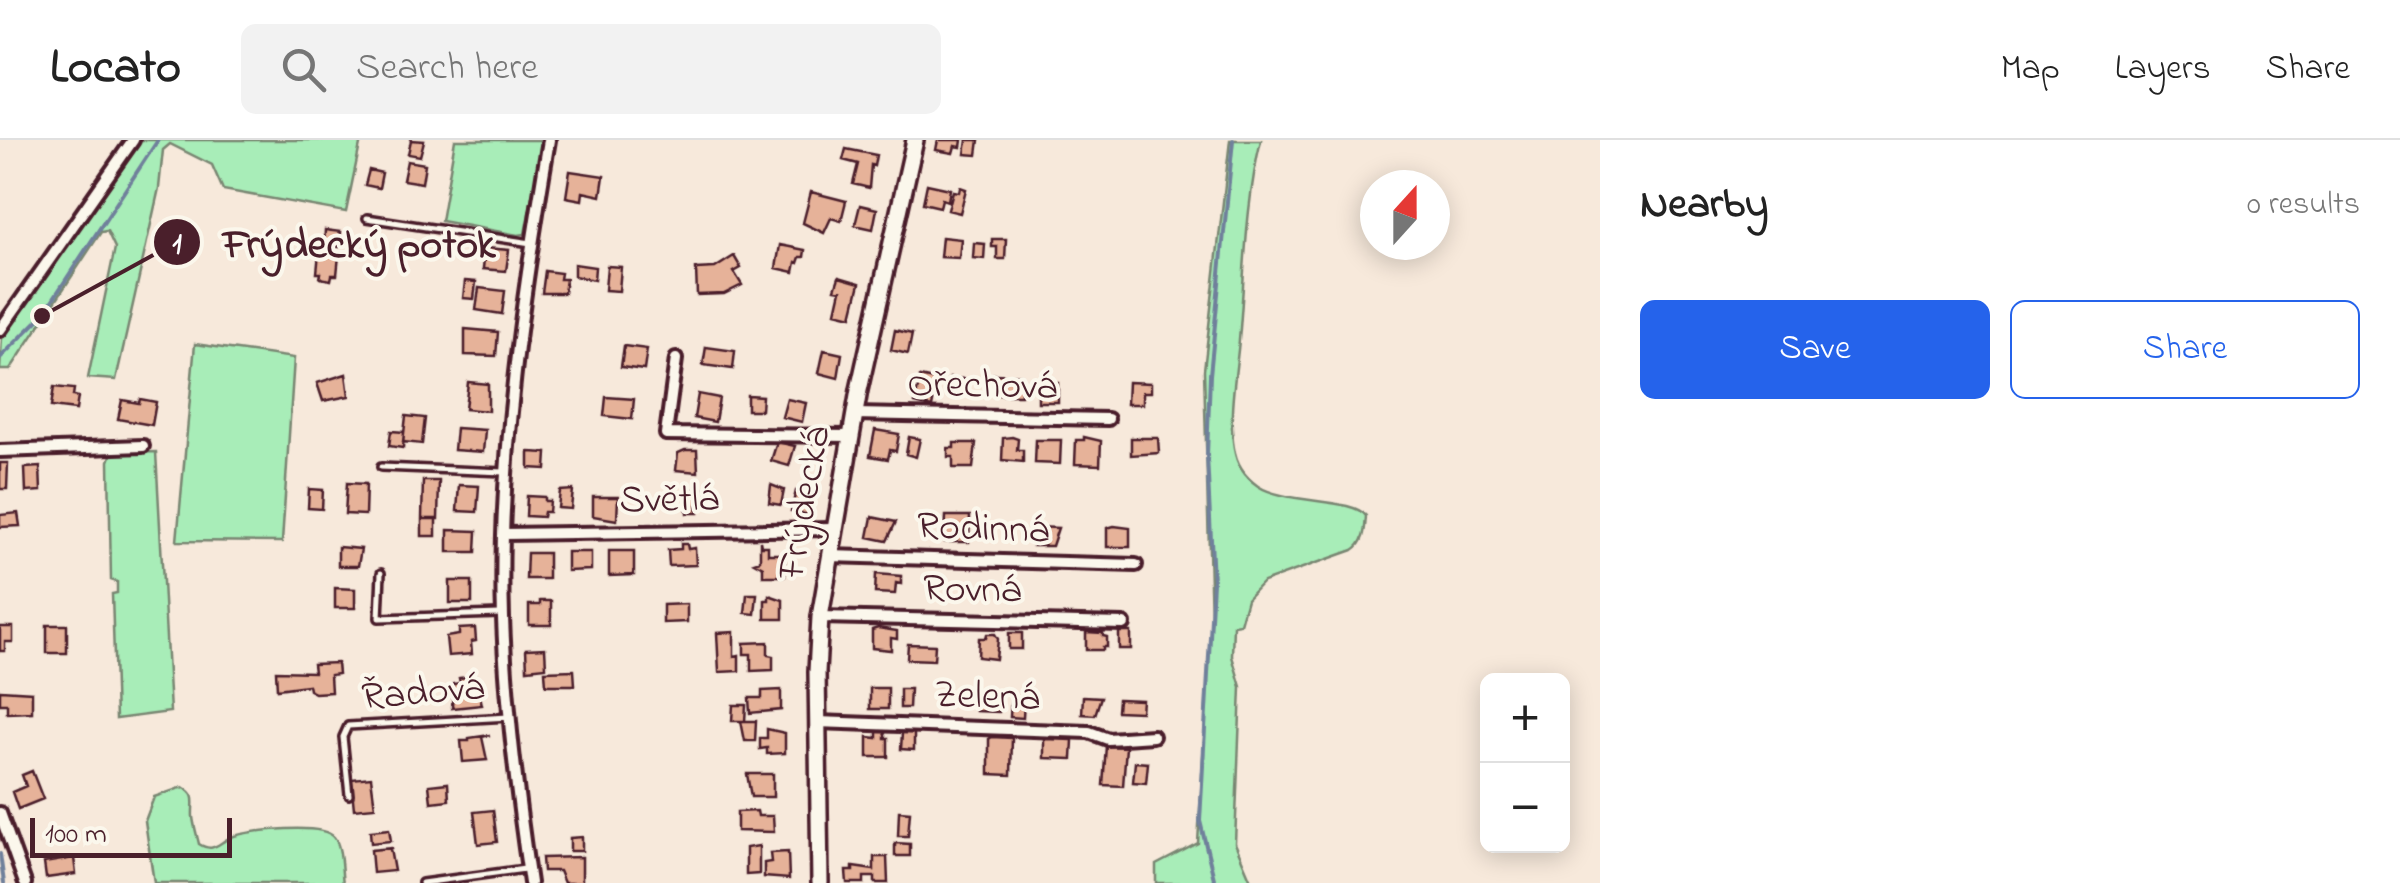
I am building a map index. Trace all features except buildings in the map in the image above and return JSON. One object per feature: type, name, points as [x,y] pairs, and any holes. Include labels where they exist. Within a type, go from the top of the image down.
[{"type":"main road","name":"Frýdecká","points":[[820,883],[820,617],[854,414],[915,140]]},
{"type":"street","points":[[0,330],[133,140]]},
{"type":"street","name":"Řadová","points":[[530,883],[509,717],[503,614],[505,534],[507,472],[531,243],[549,140]]},
{"type":"street","points":[[676,359],[666,434],[850,436]]},
{"type":"street","name":"Ořechová","points":[[854,414],[1108,418]]},
{"type":"street","points":[[0,451],[143,446]]},
{"type":"street","name":"Světlá","points":[[505,534],[833,528]]},
{"type":"street","name":"Rodinná","points":[[828,556],[1136,565]]},
{"type":"street","name":"Rovná","points":[[820,617],[1124,624]]},
{"type":"street","name":"Zelená","points":[[817,722],[1089,732],[1108,739],[1153,736]]},
{"type":"street","points":[[0,812],[25,883]]},
{"type":"lane","points":[[366,218],[531,243]]},
{"type":"lane","points":[[381,467],[507,472]]},
{"type":"lane","name":"Řadová","points":[[381,572],[379,618],[503,614]]},
{"type":"lane","name":"Řadová","points":[[348,795],[343,737],[348,726],[509,717]]},
{"type":"lane","points":[[422,883],[528,868]]},
{"type":"green space","points":[[138,140],[361,140],[346,212],[223,190],[212,165],[170,144],[163,150],[159,188],[116,380],[88,378],[115,248],[107,231],[101,232],[10,370],[0,370],[2,338]]},
{"type":"green space","points":[[455,140],[543,140],[525,234],[441,221]]},
{"type":"green space","points":[[1230,140],[1261,140],[1249,214],[1233,394],[1232,435],[1237,459],[1245,474],[1270,492],[1348,506],[1366,516],[1357,547],[1263,582],[1247,599],[1240,624],[1233,625],[1232,656],[1241,687],[1235,843],[1252,883],[1156,883],[1156,865],[1198,843],[1211,622],[1204,370]]},
{"type":"green space","points":[[195,344],[294,358],[282,542],[177,541]]},
{"type":"green space","points":[[156,452],[170,712],[116,719],[112,594],[117,593],[117,582],[111,580],[109,461],[112,453]]},
{"type":"green space","points":[[183,787],[192,796],[199,844],[204,847],[213,847],[234,836],[270,830],[327,832],[338,846],[343,883],[154,883],[145,821],[154,797]]},
{"type":"waterway","points":[[0,358],[42,316],[158,140]]},
{"type":"waterway","points":[[1215,883],[1200,821],[1213,582],[1207,455],[1210,375],[1233,140]]},
{"type":"waterway","points":[[0,854],[4,883]]},
{"type":"place","name":"Frýdecký potok","points":[[42,316]]}]
